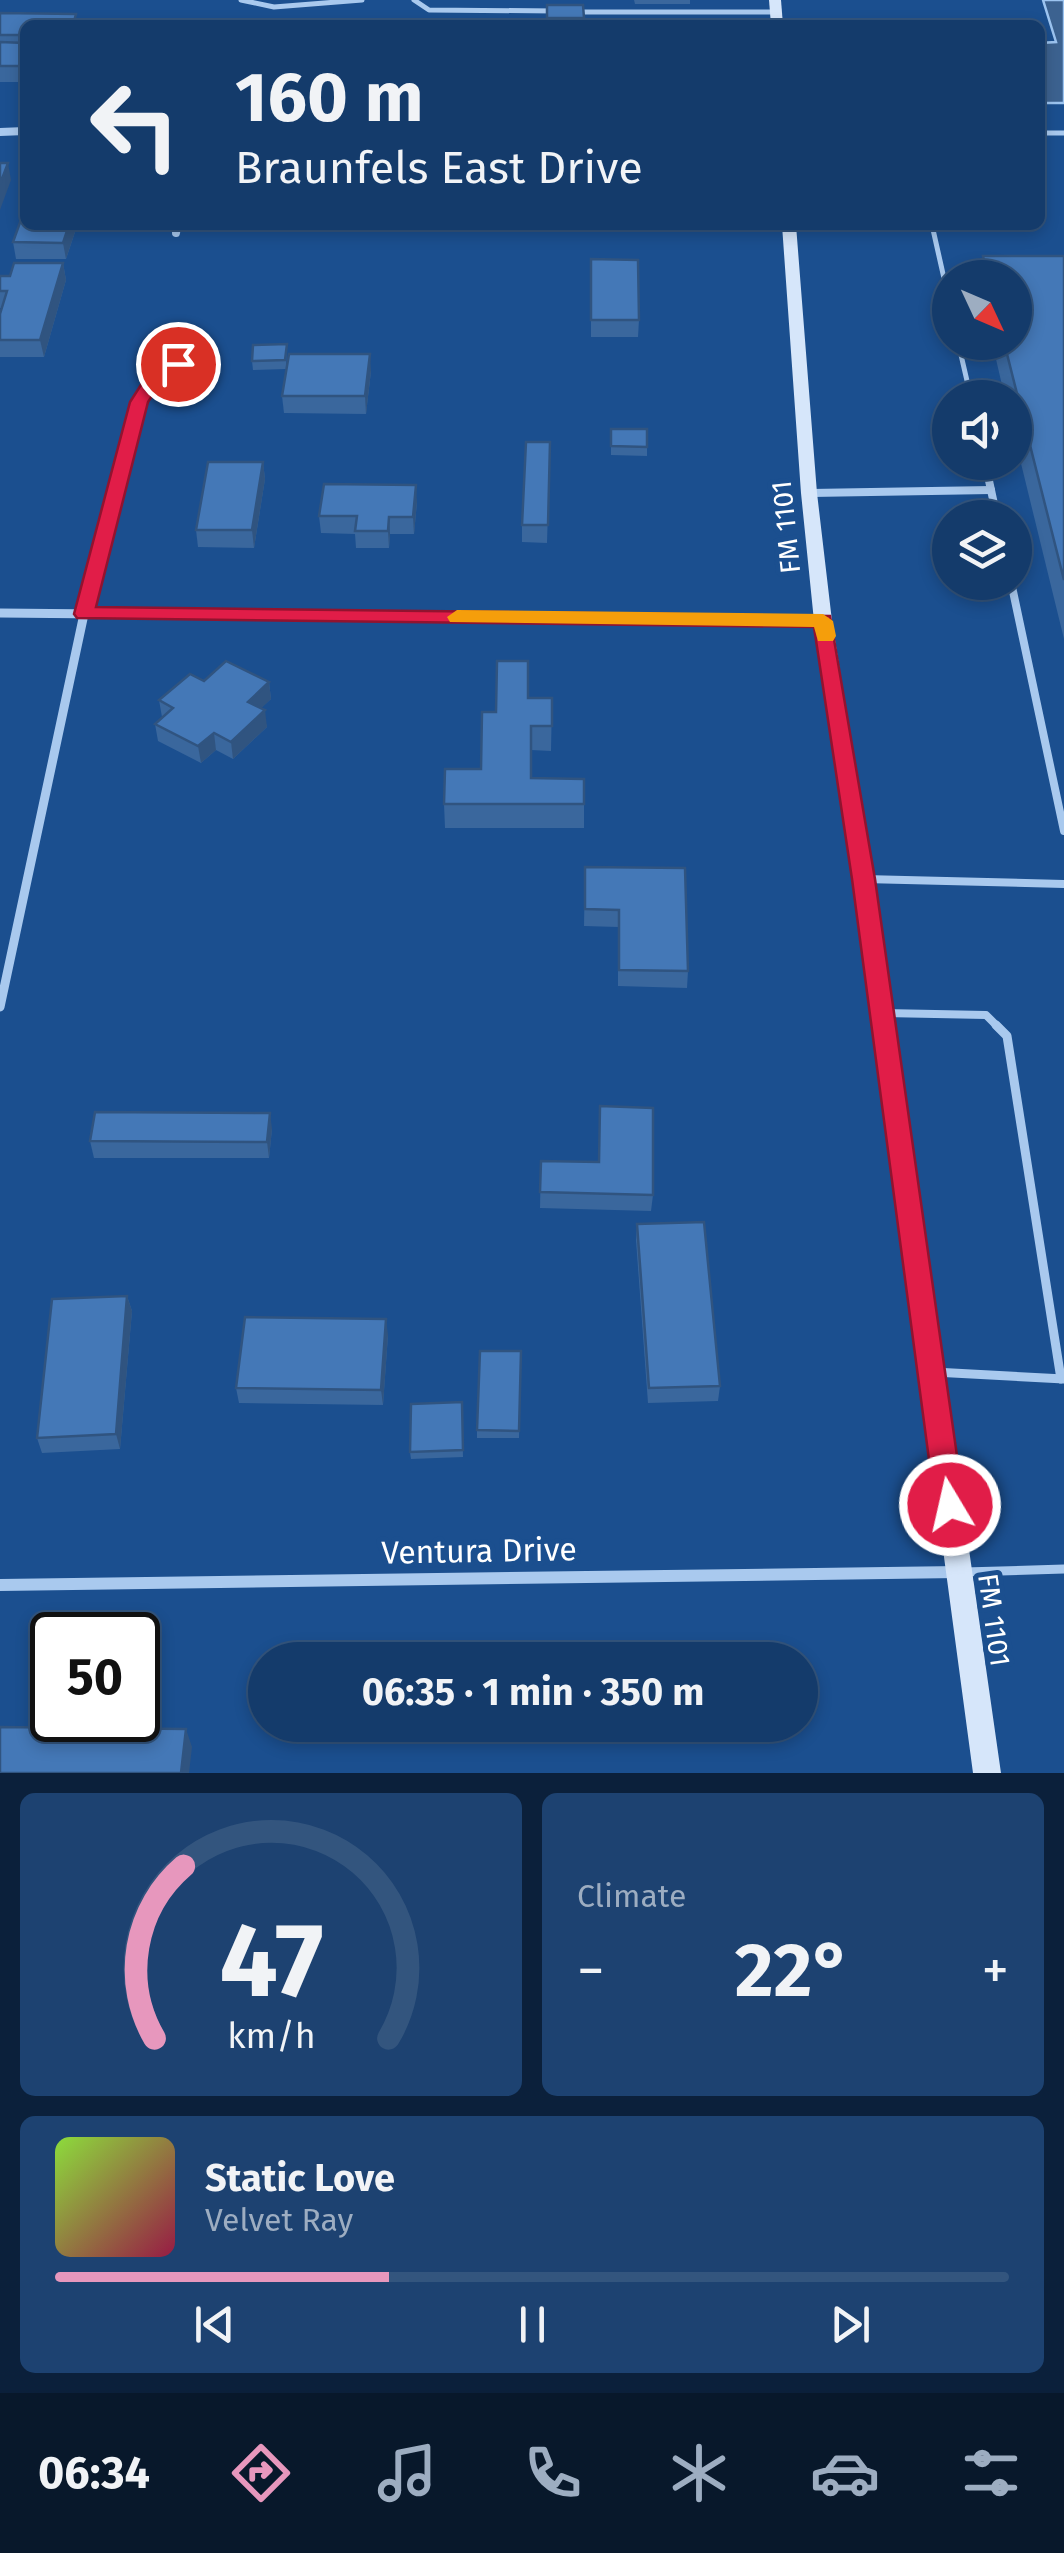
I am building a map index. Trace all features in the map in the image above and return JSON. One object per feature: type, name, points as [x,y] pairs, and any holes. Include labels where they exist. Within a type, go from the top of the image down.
[{"type":"main road","name":"FM 1101","points":[[790,230],[809,493],[823,621],[863,879],[987,1773]]},
{"type":"street","points":[[0,1006],[84,614],[139,402],[152,381],[178,364]]},
{"type":"street","points":[[0,612],[823,621]]},
{"type":"street","name":"Ventura Drive","points":[[0,1584],[959,1572]]},
{"type":"lane","points":[[241,0],[274,7],[340,5],[362,0]]},
{"type":"lane","points":[[414,0],[420,7],[441,11],[776,12]]},
{"type":"lane","points":[[700,0],[701,12]]},
{"type":"lane","points":[[933,230],[940,260]]},
{"type":"lane","points":[[989,480],[993,500]]},
{"type":"lane","points":[[809,493],[991,490]]},
{"type":"lane","points":[[1015,600],[1064,831]]},
{"type":"lane","points":[[863,879],[1064,884]]},
{"type":"lane","points":[[879,1012],[986,1015],[1007,1036],[1063,1379],[930,1372]]},
{"type":"lane","points":[[959,1572],[1064,1569]]},
{"type":"water","points":[[1043,0],[1064,0],[1064,103],[1045,103],[1045,43],[1056,42]]},
{"type":"building","points":[[547,5],[583,5],[584,18],[547,18]]},
{"type":"building","points":[[0,13],[76,14],[74,20],[20,20],[20,35],[0,35]]},
{"type":"building","points":[[0,42],[20,43],[20,66],[0,66]]},
{"type":"building","points":[[0,163],[8,163],[0,184]]},
{"type":"building","points":[[20,222],[20,230],[67,230],[63,243],[13,242]]},
{"type":"building","points":[[983,256],[1064,256],[1064,580],[1032,453],[1032,380],[1014,380],[1009,360],[1032,360],[1032,260],[984,260]]},
{"type":"building","points":[[591,259],[638,260],[639,320],[591,320]]},
{"type":"building","points":[[14,263],[63,263],[40,340],[0,340],[0,314],[7,291],[0,291],[0,276],[10,276]]},
{"type":"building","points":[[287,344],[285,360],[252,361],[253,345]]},
{"type":"building","points":[[289,354],[370,354],[365,396],[282,396]]},
{"type":"building","points":[[611,429],[647,429],[647,447],[611,446]]},
{"type":"building","points":[[526,442],[550,442],[548,525],[522,525]]},
{"type":"building","points":[[208,462],[263,462],[252,530],[196,530]]},
{"type":"building","points":[[324,484],[416,485],[413,517],[389,517],[388,531],[355,531],[357,516],[319,516]]},
{"type":"building","points":[[226,661],[269,682],[248,702],[265,710],[231,742],[214,733],[198,746],[155,724],[173,708],[159,700],[190,674],[204,681]]},
{"type":"building","points":[[497,661],[528,661],[528,698],[552,698],[552,726],[531,726],[531,778],[584,779],[584,804],[444,804],[445,769],[481,769],[482,712],[496,712]]},
{"type":"building","points":[[585,867],[685,868],[688,971],[619,970],[619,910],[585,909]]},
{"type":"building","points":[[600,1106],[653,1108],[653,1195],[540,1192],[541,1161],[599,1162]]},
{"type":"building","points":[[95,1112],[270,1113],[267,1142],[90,1141]]},
{"type":"building","points":[[704,1222],[720,1386],[649,1388],[637,1224]]},
{"type":"building","points":[[127,1296],[116,1434],[37,1438],[52,1299]]},
{"type":"building","points":[[245,1317],[386,1319],[381,1390],[236,1388]]},
{"type":"building","points":[[480,1351],[521,1351],[519,1431],[477,1430]]},
{"type":"building","points":[[462,1402],[463,1450],[410,1452],[411,1404]]},
{"type":"building","points":[[0,1727],[30,1727],[30,1742],[160,1742],[160,1729],[186,1729],[181,1773],[0,1773]]},
{"type":"slow traffic","points":[[457,617],[823,621],[825,636]]},
{"type":"route","points":[[178,364],[152,381],[139,402],[84,614],[823,621],[950,1505]]}]
